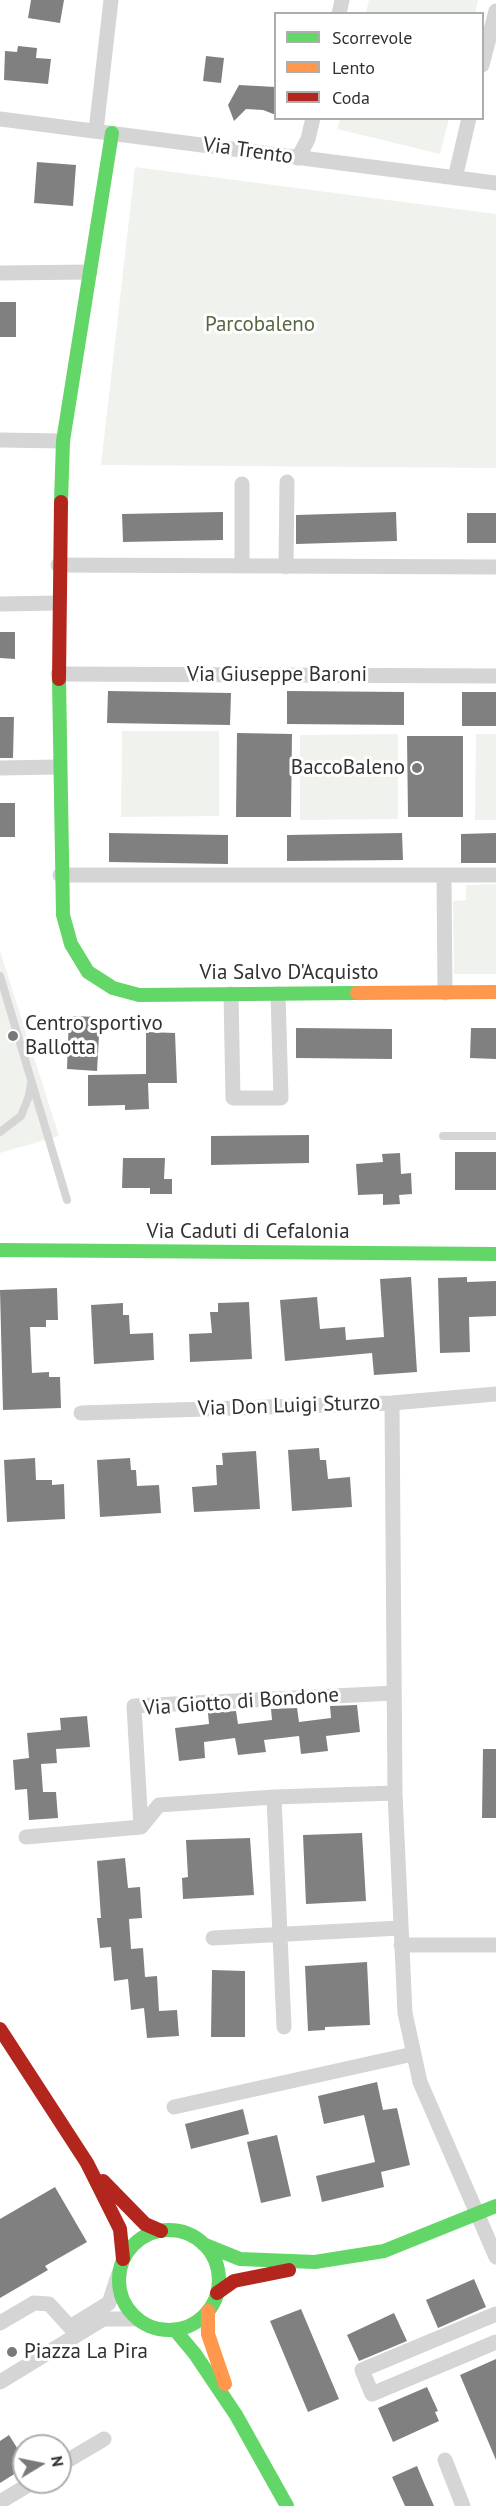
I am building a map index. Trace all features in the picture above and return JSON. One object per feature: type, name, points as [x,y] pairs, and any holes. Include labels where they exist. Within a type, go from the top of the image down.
[{"type":"street","points":[[96,131],[111,0]]},
{"type":"street","points":[[484,61],[496,11]]},
{"type":"street","name":"Via Trento","points":[[0,119],[496,183]]},
{"type":"street","points":[[298,158],[308,138],[312,120]]},
{"type":"street","points":[[455,178],[469,120]]},
{"type":"street","points":[[112,133],[63,441],[58,566],[60,875],[496,875]]},
{"type":"street","points":[[0,273],[90,273]]},
{"type":"street","points":[[0,440],[63,441]]},
{"type":"street","points":[[286,567],[287,482]]},
{"type":"street","points":[[242,566],[243,484]]},
{"type":"street","points":[[58,566],[496,567]]},
{"type":"street","points":[[0,604],[58,603]]},
{"type":"street","name":"Via Giuseppe Baroni","points":[[58,674],[496,676]]},
{"type":"street","points":[[0,768],[59,767]]},
{"type":"street","name":"Via Salvo D'Acquisto","points":[[60,875],[63,915],[71,944],[88,972],[113,988],[139,995],[496,992]]},
{"type":"street","points":[[444,875],[445,993]]},
{"type":"street","points":[[231,994],[233,1098],[280,1098],[278,994]]},
{"type":"street","name":"Via Caduti di Cefalonia","points":[[0,1250],[496,1254]]},
{"type":"street","name":"Via Don Luigi Sturzo","points":[[81,1413],[392,1403],[496,1394]]},
{"type":"street","points":[[392,1403],[395,1793],[405,2013],[412,2054],[420,2082],[496,2258]]},
{"type":"street","name":"Via Giotto di Bondone","points":[[141,1827],[134,1706],[394,1694]]},
{"type":"street","points":[[26,1837],[141,1827],[159,1805],[273,1797],[395,1793]]},
{"type":"street","points":[[273,1797],[284,2027]]},
{"type":"street","points":[[213,1938],[400,1928]]},
{"type":"street","points":[[401,1945],[496,1945]]},
{"type":"street","points":[[0,2029],[87,2163],[120,2229],[119,2290],[126,2306],[137,2319],[155,2328],[175,2330],[199,2320],[208,2311],[217,2294],[234,2281],[284,2272],[315,2262],[384,2251],[496,2206]]},
{"type":"street","points":[[174,2107],[412,2054]]},
{"type":"street","points":[[87,2163],[145,2224],[161,2231],[183,2233],[240,2259],[315,2262]]},
{"type":"street","points":[[0,2323],[34,2303],[41,2303],[49,2304],[70,2327],[109,2303],[121,2266],[138,2240],[161,2231]]},
{"type":"street","points":[[203,2244],[217,2267],[217,2294]]},
{"type":"street","points":[[208,2311],[208,2334],[236,2415]]},
{"type":"street","points":[[496,2314],[362,2370],[372,2394],[496,2342]]},
{"type":"street","points":[[0,2382],[103,2319],[137,2319]]},
{"type":"street","points":[[175,2330],[195,2354],[236,2415],[287,2506]]},
{"type":"street","points":[[72,2458],[104,2439]]},
{"type":"street","points":[[445,2460],[463,2506]]},
{"type":"street","points":[[0,2502],[13,2494]]},
{"type":"lane","points":[[0,976],[67,1200]]},
{"type":"lane","points":[[0,1132],[21,1116],[29,1096],[32,1080]]},
{"type":"lane","points":[[443,1136],[496,1136]]},
{"type":"green space","points":[[369,0],[478,0],[475,12],[366,12]]},
{"type":"green space","points":[[339,120],[449,120],[440,154],[337,129]]},
{"type":"green space","name":"Parcobaleno","points":[[135,167],[496,214],[496,468],[101,465]]},
{"type":"green space","points":[[122,731],[219,731],[219,816],[121,817]]},
{"type":"green space","points":[[398,734],[398,819],[300,820],[300,735]]},
{"type":"green space","points":[[476,734],[496,734],[496,820],[475,820]]},
{"type":"green space","points":[[496,884],[496,974],[454,974],[453,901],[466,900],[466,885]]},
{"type":"green space","name":"Centro sportivo Ballotta","points":[[0,951],[59,1136],[0,1153]]},
{"type":"building","points":[[31,0],[64,0],[60,23],[28,18]]},
{"type":"building","points":[[18,46],[37,48],[36,58],[51,59],[48,84],[4,80],[5,51],[17,52]]},
{"type":"building","points":[[206,56],[224,58],[221,83],[203,81]]},
{"type":"building","points":[[239,85],[274,87],[274,114],[263,110],[246,109],[234,121],[228,105]]},
{"type":"building","points":[[37,162],[76,165],[73,206],[34,203]]},
{"type":"building","points":[[0,302],[16,302],[16,337],[0,337]]},
{"type":"building","points":[[223,512],[223,540],[123,542],[122,514]]},
{"type":"building","points":[[396,512],[397,541],[296,544],[296,515]]},
{"type":"building","points":[[467,513],[496,513],[496,543],[467,543]]},
{"type":"building","points":[[0,632],[15,632],[15,659],[0,658]]},
{"type":"building","points":[[108,691],[231,693],[230,725],[107,723]]},
{"type":"building","points":[[287,691],[404,692],[404,725],[287,724]]},
{"type":"building","points":[[462,692],[496,692],[496,726],[462,726]]},
{"type":"building","points":[[0,717],[14,717],[13,758],[0,758]]},
{"type":"building","points":[[237,733],[292,734],[291,817],[236,817]]},
{"type":"building","points":[[407,736],[463,736],[463,817],[408,817]]},
{"type":"building","points":[[0,803],[15,803],[15,837],[0,837]]},
{"type":"building","points":[[109,833],[228,835],[228,864],[109,862]]},
{"type":"building","points":[[402,833],[403,860],[287,861],[287,835]]},
{"type":"building","points":[[496,833],[496,863],[461,863],[461,834]]},
{"type":"building","points":[[69,1016],[100,1017],[97,1071],[67,1069]]},
{"type":"building","points":[[296,1028],[392,1029],[392,1059],[296,1058]]},
{"type":"building","points":[[471,1028],[496,1028],[496,1059],[470,1058]]},
{"type":"building","points":[[146,1032],[175,1033],[177,1083],[148,1083],[149,1109],[125,1110],[125,1105],[88,1106],[88,1075],[146,1074]]},
{"type":"building","points":[[309,1135],[309,1163],[211,1165],[211,1136]]},
{"type":"building","points":[[455,1152],[496,1152],[496,1190],[455,1190]]},
{"type":"building","points":[[400,1153],[401,1174],[411,1173],[412,1194],[399,1195],[400,1204],[383,1205],[383,1194],[358,1195],[356,1164],[383,1162],[382,1154]]},
{"type":"building","points":[[123,1158],[165,1158],[164,1179],[172,1179],[172,1194],[150,1194],[150,1188],[122,1188]]},
{"type":"building","points":[[411,1277],[417,1372],[374,1375],[372,1353],[285,1361],[280,1300],[317,1297],[320,1329],[345,1327],[346,1340],[384,1337],[380,1279]]},
{"type":"building","points":[[467,1277],[467,1282],[496,1281],[496,1316],[469,1317],[470,1352],[440,1353],[438,1278]]},
{"type":"building","points":[[57,1288],[58,1320],[46,1320],[46,1327],[30,1327],[32,1373],[49,1372],[49,1377],[60,1377],[61,1408],[3,1410],[0,1290]]},
{"type":"building","points":[[249,1302],[252,1359],[190,1362],[189,1334],[212,1333],[210,1312],[218,1312],[218,1303]]},
{"type":"building","points":[[123,1303],[123,1315],[129,1315],[130,1334],[153,1333],[154,1360],[94,1364],[91,1305]]},
{"type":"building","points":[[319,1448],[320,1460],[326,1460],[328,1479],[350,1477],[352,1507],[292,1511],[288,1450]]},
{"type":"building","points":[[256,1451],[260,1509],[194,1512],[192,1487],[217,1485],[216,1465],[223,1465],[222,1453]]},
{"type":"building","points":[[35,1458],[36,1480],[52,1480],[52,1485],[64,1484],[65,1519],[7,1522],[4,1460]]},
{"type":"building","points":[[130,1458],[131,1470],[136,1470],[137,1486],[159,1485],[161,1513],[100,1517],[97,1460]]},
{"type":"building","points":[[357,1705],[360,1732],[326,1736],[328,1751],[301,1754],[299,1736],[264,1740],[266,1752],[238,1755],[235,1738],[204,1742],[205,1758],[179,1761],[175,1728],[209,1724],[208,1713],[236,1711],[238,1724],[272,1720],[271,1709],[297,1708],[299,1722],[331,1718],[330,1706]]},
{"type":"building","points":[[87,1716],[90,1747],[56,1749],[57,1763],[41,1764],[43,1792],[56,1792],[58,1818],[29,1820],[27,1789],[15,1790],[13,1760],[29,1758],[27,1733],[61,1730],[60,1718]]},
{"type":"building","points":[[483,1749],[496,1749],[496,1818],[482,1818]]},
{"type":"building","points":[[362,1833],[366,1901],[306,1904],[303,1835]]},
{"type":"building","points":[[250,1838],[254,1895],[183,1899],[182,1878],[188,1877],[186,1840]]},
{"type":"building","points":[[125,1858],[128,1888],[140,1887],[142,1918],[129,1919],[131,1949],[143,1948],[145,1977],[157,1976],[159,2011],[177,2010],[179,2036],[147,2038],[144,2008],[131,2010],[128,1979],[114,1981],[111,1947],[100,1948],[97,1918],[101,1918],[97,1861]]},
{"type":"building","points":[[367,1962],[370,2025],[325,2027],[325,2030],[308,2031],[305,1966]]},
{"type":"building","points":[[212,1970],[245,1971],[245,2037],[211,2037]]},
{"type":"building","points":[[377,2082],[383,2110],[397,2108],[410,2165],[381,2172],[384,2187],[322,2202],[316,2176],[375,2162],[364,2115],[324,2124],[318,2096]]},
{"type":"building","points":[[243,2109],[249,2134],[191,2149],[185,2124]]},
{"type":"building","points":[[277,2135],[291,2196],[261,2203],[247,2142]]},
{"type":"building","points":[[55,2187],[87,2242],[45,2266],[48,2270],[0,2298],[0,2219]]},
{"type":"building","points":[[474,2279],[486,2307],[438,2328],[426,2300]]},
{"type":"building","points":[[301,2309],[339,2399],[308,2412],[270,2321]]},
{"type":"building","points":[[394,2313],[407,2341],[359,2361],[347,2335]]},
{"type":"building","points":[[496,2359],[496,2460],[460,2375]]},
{"type":"building","points":[[427,2387],[438,2411],[435,2412],[439,2421],[393,2442],[378,2408]]},
{"type":"building","points":[[9,2435],[12,2440],[12,2476],[0,2483],[0,2441]]},
{"type":"building","points":[[417,2466],[434,2506],[405,2506],[392,2477]]},
{"type":"traffic: fast","points":[[61,502],[63,441],[112,133]]},
{"type":"traffic: fast","points":[[59,679],[63,915],[71,944],[88,972],[113,988],[139,995],[357,993]]},
{"type":"traffic: fast","points":[[0,1250],[496,1254]]},
{"type":"traffic: fast","points":[[203,2244],[240,2259],[315,2262],[384,2251],[496,2206]]},
{"type":"traffic: fast","points":[[169,2230],[197,2238],[211,2252],[219,2280],[211,2308],[197,2322],[169,2330],[141,2322],[127,2308],[119,2280],[127,2252],[141,2238],[169,2230]]},
{"type":"traffic: fast","points":[[175,2330],[195,2354],[236,2415],[287,2506]]},
{"type":"traffic: slow","points":[[357,993],[496,992]]},
{"type":"traffic: slow","points":[[208,2311],[208,2334],[225,2384]]},
{"type":"traffic: jam","points":[[59,679],[61,502]]},
{"type":"traffic: jam","points":[[0,2029],[87,2163],[120,2229],[123,2259]]},
{"type":"traffic: jam","points":[[103,2181],[145,2224],[161,2231]]},
{"type":"traffic: jam","points":[[217,2293],[234,2281],[289,2270]]},
{"type":"place","name":"BaccoBaleno","points":[[417,768]]},
{"type":"place","name":"Centro sportivo Ballotta","points":[[13,1036]]},
{"type":"place","name":"Piazza La Pira","points":[[12,2352]]}]
